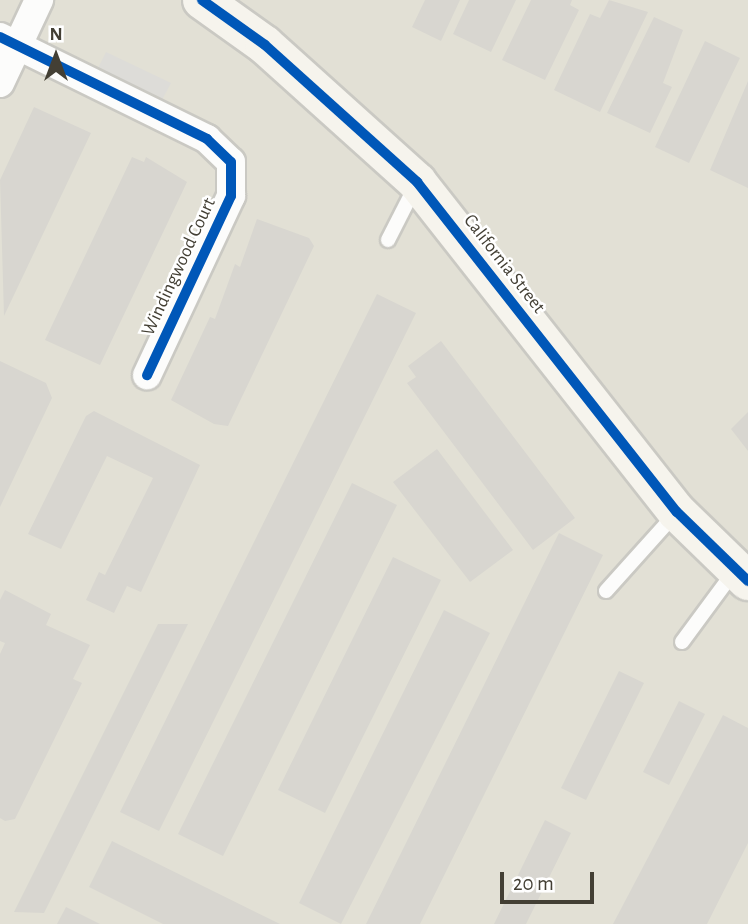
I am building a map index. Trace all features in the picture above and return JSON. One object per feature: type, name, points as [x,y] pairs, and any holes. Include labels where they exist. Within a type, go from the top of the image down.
[{"type":"main road","name":"California Street","points":[[202,0],[265,45],[417,182],[677,512],[742,575]]},
{"type":"street","points":[[0,83],[9,41],[39,0]]},
{"type":"street","name":"Windingwood Court","points":[[9,41],[207,139],[231,162],[231,196],[147,375]]},
{"type":"lane","points":[[388,240],[417,182]]},
{"type":"lane","points":[[606,591],[677,512]]},
{"type":"lane","points":[[682,642],[742,575]]},
{"type":"shaded area","points":[[0,0],[748,0],[748,924],[0,924]]},
{"type":"shaded area","points":[[106,52],[171,83],[160,104],[96,72]]},
{"type":"building","points":[[425,0],[460,0],[441,41],[412,27]]},
{"type":"building","points":[[469,0],[516,0],[491,52],[453,34]]},
{"type":"building","points":[[531,0],[572,0],[570,5],[579,10],[545,80],[502,60]]},
{"type":"building","points":[[609,0],[648,12],[600,112],[554,90],[590,14],[600,18]]},
{"type":"building","points":[[654,17],[683,30],[663,83],[672,87],[650,133],[607,113]]},
{"type":"building","points":[[705,41],[740,58],[689,163],[655,147]]},
{"type":"building","points":[[748,81],[748,188],[710,170]]},
{"type":"building","points":[[34,107],[91,133],[4,316],[0,180]]},
{"type":"building","points":[[132,157],[144,162],[146,157],[187,182],[100,365],[45,340]]},
{"type":"building","points":[[257,219],[309,238],[314,246],[228,426],[214,424],[171,400],[210,317],[215,319],[235,264],[240,267]]},
{"type":"building","points":[[377,294],[416,313],[159,831],[120,812]]},
{"type":"building","points":[[441,341],[575,518],[533,550],[407,383],[416,377],[408,366]]},
{"type":"building","points":[[0,361],[46,383],[52,398],[0,507]]},
{"type":"building","points":[[94,411],[200,465],[141,592],[127,586],[114,613],[86,600],[99,572],[105,575],[153,478],[107,456],[61,549],[28,534],[86,416]]},
{"type":"building","points":[[748,412],[748,451],[731,429]]},
{"type":"building","points":[[437,449],[513,550],[470,582],[393,482]]},
{"type":"building","points":[[352,483],[397,505],[223,856],[178,834]]},
{"type":"building","points":[[559,533],[603,555],[420,924],[366,924]]},
{"type":"building","points":[[393,557],[441,580],[325,813],[278,790]]},
{"type":"building","points":[[5,590],[51,614],[46,625],[90,645],[73,679],[82,683],[15,819],[5,821],[0,818],[0,654],[5,643],[0,641],[0,600]]},
{"type":"building","points":[[444,610],[490,633],[341,924],[299,903]]},
{"type":"building","points":[[158,624],[188,624],[44,913],[14,912]]},
{"type":"building","points":[[619,671],[644,683],[586,800],[561,788]]},
{"type":"building","points":[[679,701],[705,714],[669,785],[643,772]]},
{"type":"building","points":[[723,715],[748,728],[748,843],[707,924],[613,924]]},
{"type":"building","points":[[545,820],[571,833],[526,924],[494,924]]},
{"type":"building","points":[[112,841],[280,924],[163,924],[89,887]]},
{"type":"building","points":[[66,907],[100,924],[57,924]]},
{"type":"cycle path","points":[[202,0],[265,45],[417,182],[677,512],[748,581]]},
{"type":"cycle path","points":[[0,37],[207,139],[231,162],[231,196],[147,375]]}]
